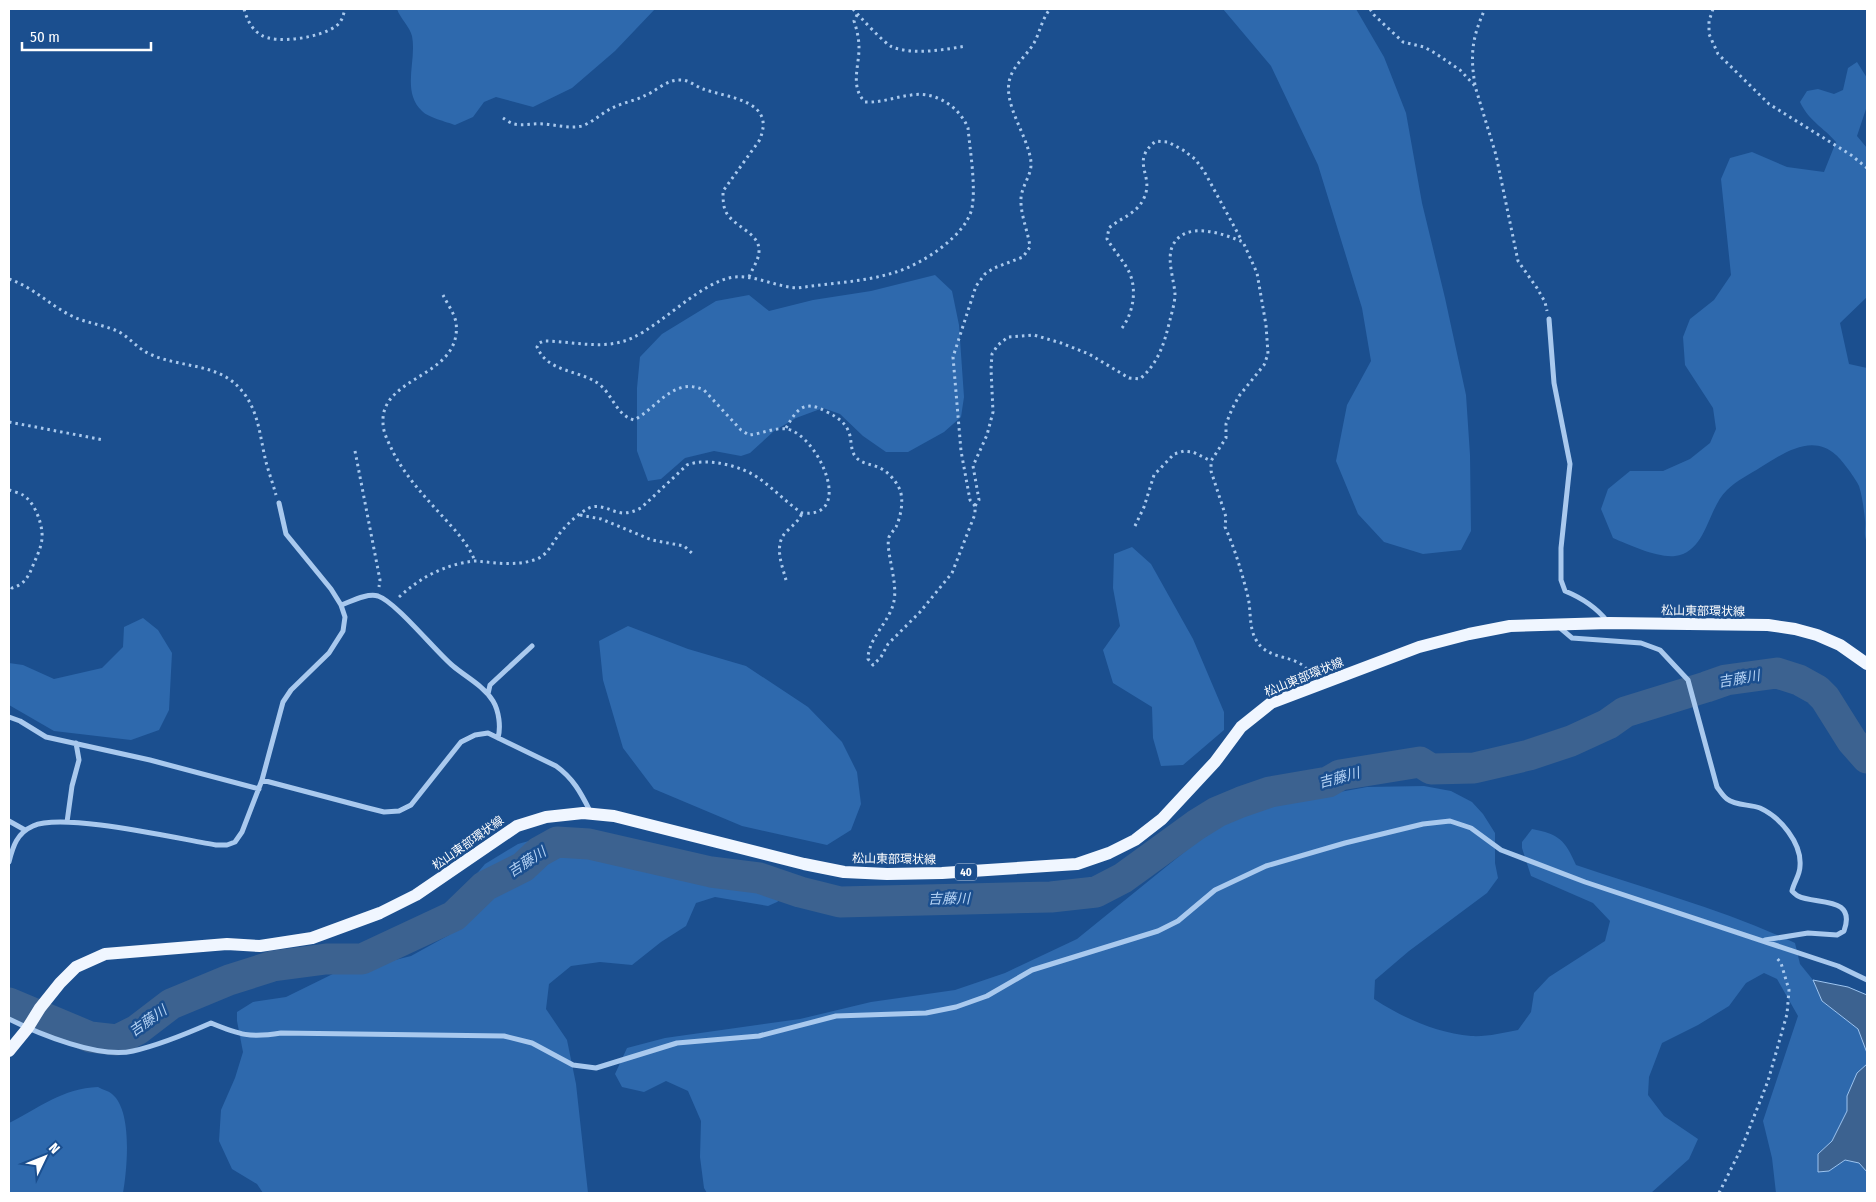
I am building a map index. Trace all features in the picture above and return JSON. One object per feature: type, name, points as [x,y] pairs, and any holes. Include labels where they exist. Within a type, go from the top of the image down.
[{"type":"main road","name":"松山東部環状線","points":[[9,1051],[60,983],[76,967],[105,954],[227,944],[260,946],[312,938],[380,912],[416,895],[517,826],[546,817],[583,813],[614,816],[660,826],[804,864],[844,872],[887,874],[942,873],[1077,864],[1109,853],[1135,840],[1162,819],[1214,762],[1241,727],[1271,703],[1419,647],[1469,634],[1510,626],[1608,623],[1768,625],[1817,635],[1840,645],[1867,664]]},
{"type":"street","points":[[1548,319],[1554,383],[1570,464],[1561,548],[1561,580],[1565,591],[1576,595],[1598,610],[1608,623]]},
{"type":"street","points":[[9,862],[17,838],[25,830],[34,825],[52,821],[109,826],[216,845],[227,845],[235,842],[242,832],[262,780],[282,702],[291,690],[329,653],[343,630],[345,617],[341,605],[331,589],[286,534],[279,503]]},
{"type":"street","points":[[341,605],[370,596],[378,596],[391,604],[452,665],[488,694],[495,703],[500,730],[498,738]]},
{"type":"street","points":[[1557,625],[1572,638],[1641,643],[1660,650],[1688,680],[1717,787],[1727,800],[1760,808],[1781,823],[1792,836],[1801,864],[1792,891],[1799,897],[1830,902],[1840,906],[1845,914],[1847,924],[1844,931],[1837,935],[1808,933],[1763,941]]},
{"type":"street","points":[[488,694],[490,685],[532,646]]},
{"type":"street","points":[[9,717],[20,721],[46,737],[258,789]]},
{"type":"street","points":[[262,780],[384,812],[399,811],[411,805],[461,742],[475,735],[488,733],[556,766],[565,773],[581,792],[591,814]]},
{"type":"street","points":[[67,822],[72,786],[79,760],[76,743]]},
{"type":"street","points":[[9,821],[25,830]]},
{"type":"street","points":[[9,1019],[83,1048],[108,1052],[131,1052],[170,1040],[212,1023],[237,1034],[259,1037],[281,1033],[504,1036],[532,1043],[573,1065],[596,1068],[678,1044],[759,1036],[836,1016],[926,1012],[956,1007],[987,996],[1032,970],[1158,931],[1178,921],[1215,890],[1266,866],[1345,843],[1423,824],[1450,821],[1471,828],[1501,850],[1639,900],[1838,966],[1867,980]]},
{"type":"path","points":[[244,9],[253,29],[260,35],[283,40],[296,39],[336,26],[342,20],[345,9]]},
{"type":"path","points":[[853,9],[857,15],[892,47],[912,50],[943,50],[966,46]]},
{"type":"path","points":[[975,506],[970,500],[961,452],[953,357],[976,286],[985,274],[994,268],[1023,257],[1030,247],[1021,200],[1023,187],[1029,176],[1031,165],[1030,150],[1012,106],[1008,90],[1012,73],[1034,42],[1044,17],[1050,9]]},
{"type":"path","points":[[1370,9],[1374,16],[1403,42],[1424,47],[1460,70],[1475,86]]},
{"type":"path","points":[[1485,9],[1476,29],[1472,51],[1475,86],[1496,155],[1518,261],[1545,302],[1548,319]]},
{"type":"path","points":[[1713,9],[1709,21],[1709,34],[1718,54],[1769,104],[1843,149],[1867,168]]},
{"type":"path","points":[[391,604],[426,575],[446,567],[475,561],[491,563],[534,560],[543,556],[567,524],[580,515],[593,507],[604,507],[622,513],[632,512],[641,508],[687,465],[694,462],[719,462],[751,474],[802,513],[817,512],[826,504],[831,494],[828,479],[812,448],[798,433],[786,428],[749,435],[741,430],[704,390],[688,386],[672,390],[634,420],[626,418],[600,385],[588,378],[560,369],[549,363],[540,354],[537,347],[539,343],[544,341],[595,345],[631,339],[646,331],[715,283],[732,278],[749,277],[786,287],[798,288],[879,276],[898,271],[942,247],[956,236],[966,222],[972,208],[973,193],[968,128],[964,118],[948,103],[927,95],[913,94],[875,102],[865,102],[859,96],[856,84],[859,49],[858,30],[854,21],[857,15]]},
{"type":"path","points":[[503,118],[513,124],[543,123],[570,127],[582,126],[611,108],[646,96],[670,82],[679,80],[743,100],[753,106],[761,116],[764,126],[763,134],[723,191],[726,211],[733,221],[752,236],[758,245],[759,252],[749,277]]},
{"type":"path","points":[[1122,328],[1130,318],[1134,285],[1128,270],[1107,239],[1109,228],[1127,217],[1144,199],[1148,187],[1143,157],[1147,148],[1156,141],[1168,142],[1195,159],[1204,171],[1258,273],[1266,325],[1268,354],[1264,366],[1239,396],[1232,409],[1226,424],[1226,438],[1211,461],[1211,471],[1226,517],[1225,527],[1248,598],[1252,628],[1256,639],[1264,649],[1276,656],[1300,662],[1307,668],[1316,686]]},
{"type":"path","points":[[786,428],[796,411],[802,407],[817,407],[826,411],[845,424],[849,430],[852,452],[857,459],[880,467],[893,478],[900,489],[902,506],[896,525],[889,537],[888,547],[895,580],[894,601],[888,618],[868,650],[868,659],[873,664],[882,657],[888,644],[920,612],[952,573],[975,514],[975,506],[979,500],[973,466],[987,435],[993,412],[992,354],[998,345],[1008,337],[1034,335],[1089,354],[1129,378],[1140,380],[1148,372],[1162,351],[1172,309],[1175,296],[1170,258],[1172,245],[1181,236],[1196,231],[1212,231],[1243,242]]},
{"type":"path","points":[[9,279],[25,285],[73,317],[119,332],[150,355],[212,370],[229,378],[250,401],[256,416],[266,462],[279,503]]},
{"type":"path","points":[[443,295],[456,320],[456,337],[452,350],[442,361],[404,386],[391,399],[383,412],[383,425],[388,443],[397,460],[415,485],[464,541],[475,561]]},
{"type":"path","points":[[9,422],[104,440]]},
{"type":"path","points":[[354,451],[380,586],[378,591],[370,596]]},
{"type":"path","points":[[1135,526],[1154,475],[1174,454],[1184,451],[1193,452],[1211,461]]},
{"type":"path","points":[[9,490],[23,495],[32,503],[42,533],[40,547],[28,576],[21,585],[12,588],[9,586]]},
{"type":"path","points":[[786,580],[780,552],[780,542],[784,534],[798,520],[802,513]]},
{"type":"path","points":[[580,515],[601,519],[652,540],[684,546],[694,555]]},
{"type":"path","points":[[1718,1193],[1742,1147],[1768,1081],[1787,1014],[1789,990],[1781,963],[1763,941]]},
{"type":"shaded area","points":[[397,9],[655,9],[615,51],[572,88],[533,107],[496,97],[484,102],[473,117],[455,125],[428,115],[416,103],[411,85],[412,36]]},
{"type":"shaded area","points":[[1223,9],[1356,9],[1384,57],[1406,113],[1422,203],[1466,395],[1470,455],[1471,531],[1461,550],[1423,554],[1384,542],[1358,514],[1336,461],[1347,405],[1371,361],[1362,308],[1318,165],[1271,66]]},
{"type":"shaded area","points":[[1857,62],[1867,78],[1867,106],[1857,136],[1867,148],[1867,297],[1840,323],[1849,364],[1867,368],[1867,542],[1862,498],[1855,479],[1836,455],[1827,449],[1808,445],[1798,447],[1779,456],[1727,490],[1720,498],[1700,538],[1694,547],[1686,553],[1675,556],[1660,555],[1613,538],[1601,509],[1608,489],[1630,471],[1663,471],[1690,459],[1710,443],[1716,429],[1713,408],[1685,365],[1683,337],[1690,319],[1714,300],[1731,275],[1721,179],[1730,158],[1752,152],[1787,167],[1824,172],[1836,142],[1812,119],[1800,102],[1807,91],[1818,89],[1834,94],[1843,90],[1848,68]]},
{"type":"shaded area","points":[[935,275],[952,291],[959,325],[964,397],[961,417],[944,432],[908,452],[886,452],[863,436],[840,414],[823,408],[796,418],[774,431],[750,453],[741,456],[714,451],[685,458],[661,479],[648,481],[637,451],[637,388],[640,357],[662,334],[716,301],[749,295],[769,311],[813,300],[871,291]]},
{"type":"shaded area","points":[[1132,547],[1151,564],[1193,639],[1224,712],[1224,730],[1183,765],[1161,766],[1153,738],[1152,707],[1113,683],[1103,650],[1120,626],[1113,588],[1114,554]]},
{"type":"shaded area","points":[[143,618],[158,630],[172,653],[169,710],[159,730],[131,740],[54,731],[9,705],[9,663],[23,665],[54,679],[102,668],[123,647],[124,627]]},
{"type":"shaded area","points":[[628,626],[688,649],[746,666],[808,707],[842,742],[857,772],[861,804],[851,830],[827,845],[742,826],[654,789],[623,748],[603,680],[599,641]]},
{"type":"shaded area","points":[[1424,786],[1451,791],[1472,802],[1483,814],[1495,833],[1495,863],[1498,878],[1487,893],[1409,951],[1375,980],[1374,999],[1421,1024],[1446,1032],[1477,1036],[1518,1030],[1531,1012],[1534,993],[1549,977],[1605,941],[1610,921],[1593,903],[1531,876],[1522,848],[1522,842],[1532,829],[1549,833],[1564,844],[1576,865],[1714,910],[1795,943],[1800,964],[1813,980],[1822,1001],[1858,1029],[1867,1053],[1867,1064],[1857,1073],[1847,1096],[1847,1111],[1832,1141],[1818,1154],[1829,1171],[1845,1160],[1859,1163],[1867,1172],[1867,1193],[1776,1193],[1772,1158],[1763,1121],[1798,1016],[1777,979],[1764,973],[1746,983],[1729,1006],[1698,1025],[1662,1043],[1649,1077],[1648,1095],[1664,1116],[1698,1139],[1689,1159],[1651,1193],[707,1193],[704,1188],[700,1157],[701,1121],[688,1091],[666,1081],[644,1092],[622,1087],[615,1074],[627,1048],[665,1038],[800,1019],[871,1002],[955,990],[1005,973],[1077,939],[1193,845],[1245,812],[1367,787]]},
{"type":"shaded area","points":[[543,837],[590,840],[649,855],[763,865],[788,883],[789,892],[777,902],[768,906],[715,897],[696,903],[686,926],[661,942],[632,965],[600,962],[571,966],[549,984],[546,1009],[567,1040],[576,1084],[588,1193],[263,1193],[257,1184],[232,1169],[219,1141],[221,1110],[235,1078],[243,1052],[237,1012],[253,1002],[286,997],[343,969],[379,964],[411,956],[449,935],[468,917],[462,891],[485,864],[518,844]]},
{"type":"shaded area","points":[[1813,980],[1848,987],[1867,995],[1867,1053],[1858,1029],[1822,1001]]},
{"type":"shaded area","points":[[1867,1064],[1867,1172],[1859,1163],[1845,1160],[1829,1171],[1818,1172],[1818,1154],[1832,1141],[1847,1111],[1847,1096],[1857,1073]]},
{"type":"shaded area","points":[[98,1087],[112,1094],[119,1102],[123,1113],[126,1127],[127,1156],[123,1193],[9,1193],[9,1123],[62,1095],[85,1088]]},
{"type":"waterway","name":"吉藤川","points":[[9,1003],[90,1037],[117,1040],[137,1030],[171,1004],[229,980],[273,966],[326,959],[362,959],[454,916],[485,886],[523,867],[539,852],[557,842],[589,844],[711,872],[759,878],[800,892],[840,902],[1051,897],[1096,892],[1123,878],[1217,812],[1270,792],[1328,782],[1340,775],[1420,762],[1431,769],[1474,768],[1529,755],[1571,741],[1608,724],[1625,712],[1726,680],[1777,673],[1799,680],[1817,690],[1825,698],[1852,741],[1867,758]]}]
